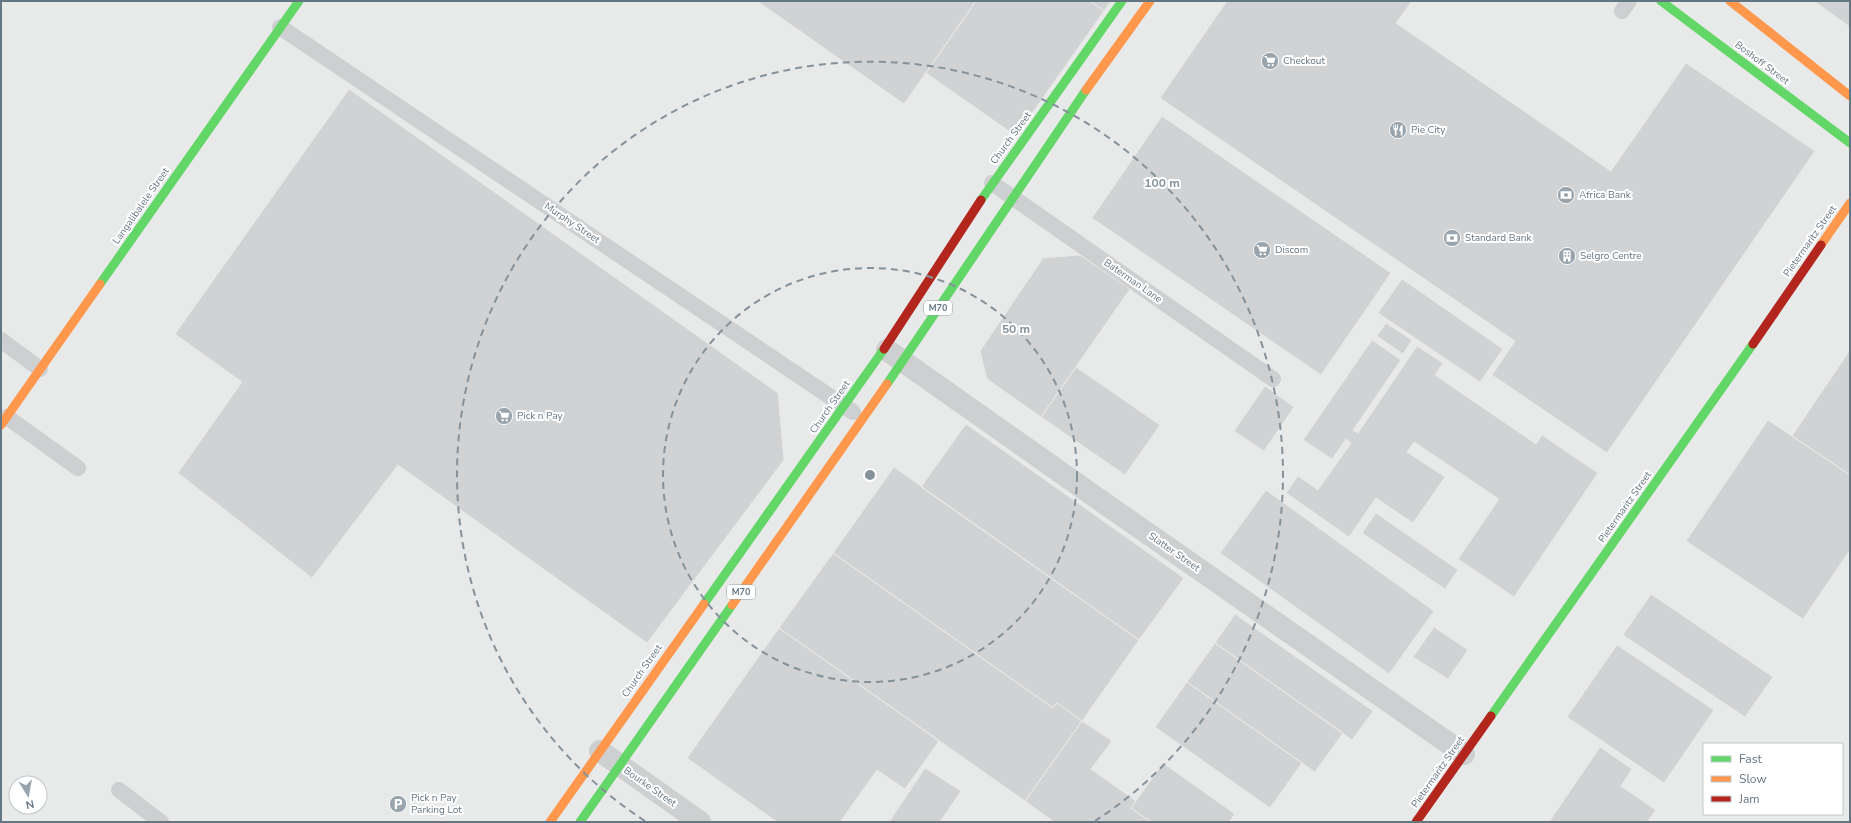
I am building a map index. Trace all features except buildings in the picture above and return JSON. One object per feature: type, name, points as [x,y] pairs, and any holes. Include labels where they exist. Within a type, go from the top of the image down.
[{"type":"main road","name":"Langalibalele Street","points":[[4,421],[298,1]]},
{"type":"main road","name":"Church Street","points":[[580,822],[863,419],[893,354],[992,183],[1122,1]]},
{"type":"main road","name":"Church Street","points":[[550,822],[844,406],[893,354],[1014,198],[1082,96],[1150,1]]},
{"type":"main road","name":"Boshoff Street","points":[[1661,1],[1850,142]]},
{"type":"main road","points":[[1730,1],[1850,96]]},
{"type":"main road","name":"Pietermaritz Street","points":[[1416,822],[1850,203]]},
{"type":"street","name":"Slatter Street","points":[[893,354],[1464,754]]},
{"type":"street","name":"Bourke Street","points":[[600,751],[700,822]]},
{"type":"lane","name":"Murphy Street","points":[[280,27],[863,419]]},
{"type":"lane","name":"Baterman Lane","points":[[992,183],[1273,379]]},
{"type":"lane","points":[[1,340],[40,369]]},
{"type":"lane","points":[[4,421],[78,468]]},
{"type":"lane","points":[[119,790],[161,822]]},
{"type":"shaded area","points":[[1,1],[1850,1],[1850,822],[1,822]]},
{"type":"traffic: fast","points":[[100,284],[299,1]]},
{"type":"traffic: fast","points":[[981,200],[1122,1]]},
{"type":"traffic: fast","points":[[1661,1],[1850,143]]},
{"type":"traffic: fast","points":[[887,384],[1086,90]]},
{"type":"traffic: fast","points":[[1491,716],[1753,344]]},
{"type":"traffic: fast","points":[[704,604],[884,349]]},
{"type":"traffic: fast","points":[[580,822],[732,605]]},
{"type":"traffic: slow","points":[[1086,90],[1150,1]]},
{"type":"traffic: slow","points":[[1730,1],[1850,96]]},
{"type":"traffic: slow","points":[[1821,245],[1850,203]]},
{"type":"traffic: slow","points":[[1,425],[100,284]]},
{"type":"traffic: slow","points":[[732,605],[887,384]]},
{"type":"traffic: slow","points":[[550,822],[704,604]]},
{"type":"traffic: jam","points":[[884,349],[981,200]]},
{"type":"traffic: jam","points":[[1753,344],[1821,245]]},
{"type":"traffic: jam","points":[[1416,822],[1491,716]]},
{"type":"place","name":"Checkout","points":[[1270,61]]},
{"type":"place","name":"Pie City","points":[[1398,130]]},
{"type":"place","name":"Africa Bank","points":[[1566,195]]},
{"type":"place","name":"Standard Bank","points":[[1452,238]]},
{"type":"place","name":"Discom","points":[[1262,250]]},
{"type":"place","name":"Selgro Centre","points":[[1567,256]]},
{"type":"place","name":"Pick n Pay","points":[[504,416]]},
{"type":"place","name":"Pick n Pay Parking Lot","points":[[398,804]]}]
